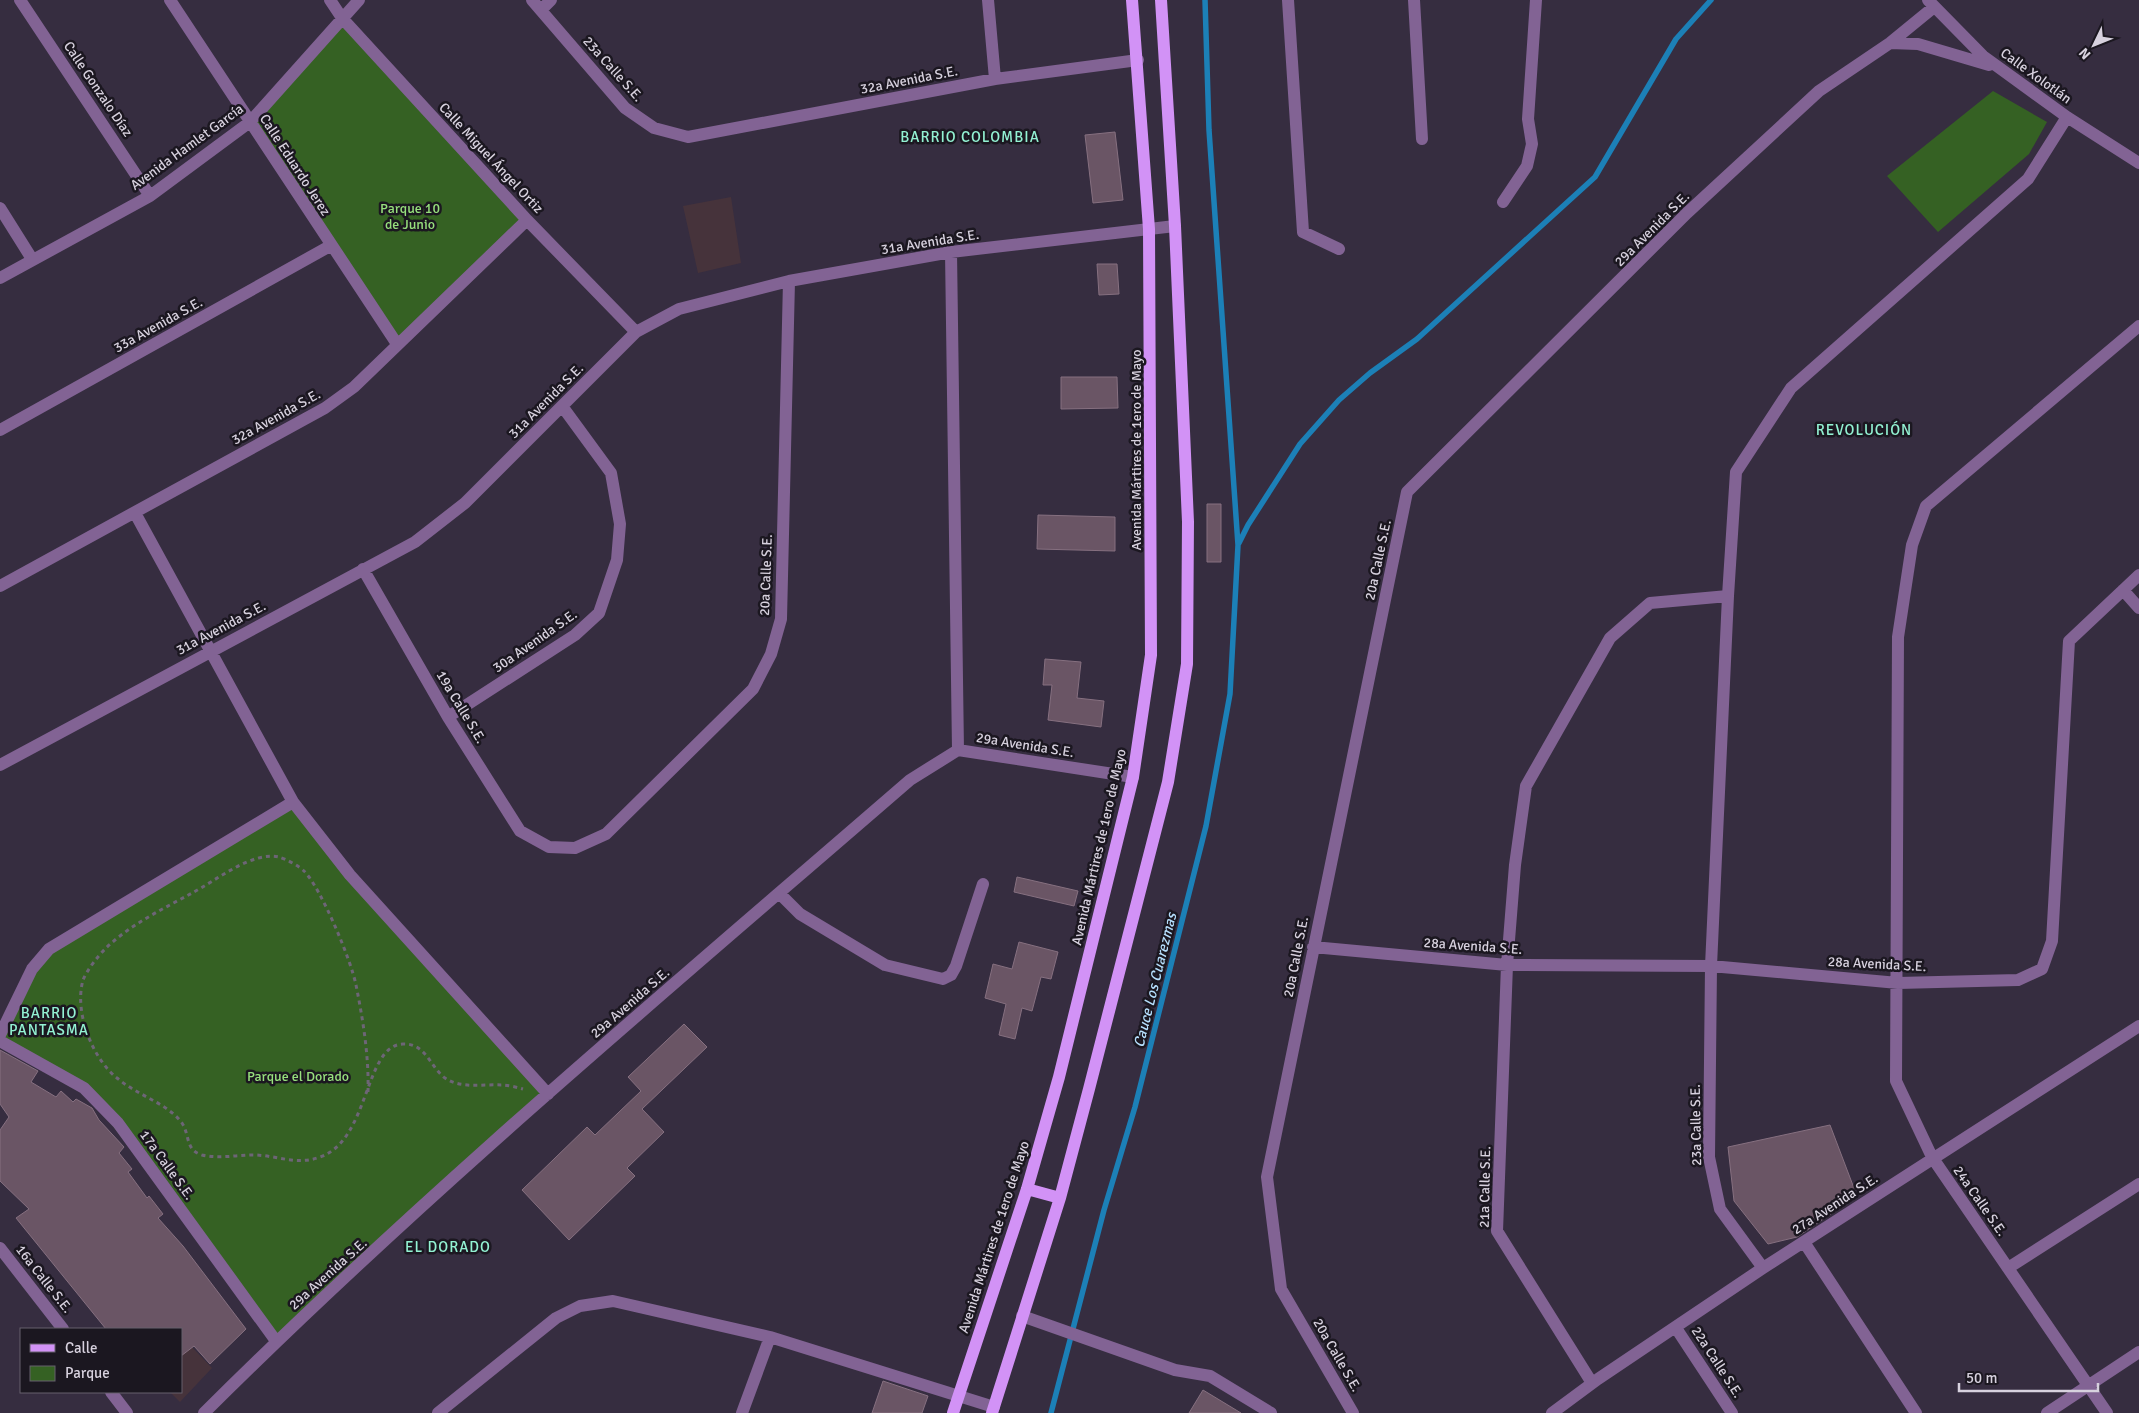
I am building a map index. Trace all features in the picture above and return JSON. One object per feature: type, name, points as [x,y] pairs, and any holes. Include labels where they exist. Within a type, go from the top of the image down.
[{"type":"main road","name":"Avenida Mártires de 1ero de Mayo","points":[[953,1413],[1027,1189],[1059,1077],[1133,777],[1151,655],[1150,229],[1132,0]]},
{"type":"main road","points":[[993,1410],[1060,1198],[1168,782],[1187,664],[1188,522],[1175,226],[1161,0]]},
{"type":"main road","points":[[1027,1189],[1060,1198]]},
{"type":"street","name":"Calle Gonzalo Díaz","points":[[20,0],[150,196]]},
{"type":"street","name":"Calle Eduardo Jerez","points":[[170,0],[330,246],[397,344]]},
{"type":"street","name":"Calle Miguel Ángel Ortiz","points":[[330,0],[342,18],[527,220],[636,332]]},
{"type":"street","name":"Avenida Hamlet García","points":[[0,278],[150,196],[250,122],[359,0]]},
{"type":"street","name":"23a Calle S.E.","points":[[532,0],[625,108],[654,128],[688,137]]},
{"type":"street","points":[[541,10],[551,0]]},
{"type":"street","points":[[988,0],[995,79]]},
{"type":"street","points":[[1288,0],[1303,232],[1339,249]]},
{"type":"street","points":[[1414,0],[1422,139]]},
{"type":"street","points":[[1503,202],[1527,166],[1532,144],[1528,119],[1536,0]]},
{"type":"street","name":"29a Avenida S.E.","points":[[1407,492],[1688,213],[1812,98],[1890,43],[1931,3]]},
{"type":"street","name":"Calle Xolotlán","points":[[1931,3],[1983,56],[2067,117],[2139,163]]},
{"type":"street","points":[[1890,43],[1918,44],[1999,68]]},
{"type":"street","name":"32a Avenida S.E.","points":[[688,137],[995,79],[1138,60]]},
{"type":"street","name":"23a Calle S.E.","points":[[1763,1268],[1720,1209],[1709,1157],[1711,966],[1728,596],[1736,472],[1791,388],[2028,178],[2067,117]]},
{"type":"street","points":[[0,208],[32,259]]},
{"type":"street","name":"32a Avenida S.E.","points":[[0,586],[325,408],[354,387],[527,220]]},
{"type":"street","name":"31a Avenida S.E.","points":[[0,765],[211,650],[416,542],[465,503],[636,332],[679,309],[789,281],[951,252],[1175,226]]},
{"type":"street","name":"33a Avenida S.E.","points":[[0,430],[330,246]]},
{"type":"street","points":[[951,252],[958,750]]},
{"type":"street","name":"20a Calle S.E.","points":[[549,847],[575,848],[606,834],[752,689],[771,654],[781,620],[789,281]]},
{"type":"street","name":"24a Calle S.E.","points":[[2107,1413],[1932,1157],[1896,1081],[1898,983],[1898,637],[1912,545],[1926,506],[2139,326]]},
{"type":"street","name":"30a Avenida S.E.","points":[[448,717],[575,635],[599,613],[617,560],[620,524],[611,473],[562,406]]},
{"type":"street","name":"20a Calle S.E.","points":[[1353,1413],[1281,1289],[1267,1177],[1407,492]]},
{"type":"street","points":[[135,513],[293,802],[350,875],[548,1094]]},
{"type":"street","name":"19a Calle S.E.","points":[[363,569],[448,717],[520,831],[549,847]]},
{"type":"street","name":"28a Avenida S.E.","points":[[1313,947],[1507,964],[1711,966],[1898,983],[2018,980],[2042,969],[2052,941],[2069,641],[2139,575]]},
{"type":"street","points":[[2122,590],[2139,608]]},
{"type":"street","name":"21a Calle S.E.","points":[[1592,1383],[1497,1231],[1507,964],[1515,865],[1526,786],[1610,638],[1650,603],[1728,596]]},
{"type":"street","name":"29a Avenida S.E.","points":[[204,1413],[276,1341],[548,1094],[910,780],[958,750],[1133,777]]},
{"type":"street","points":[[0,1035],[32,969],[48,949],[293,802]]},
{"type":"street","points":[[779,894],[800,914],[885,965],[943,979],[951,974],[956,966],[983,884]]},
{"type":"street","name":"27a Avenida S.E.","points":[[1552,1413],[1592,1383],[1763,1268],[1932,1157],[2139,1026]]},
{"type":"street","name":"17a Calle S.E.","points":[[0,1041],[84,1088],[118,1123],[276,1341]]},
{"type":"street","points":[[2008,1268],[2139,1184]]},
{"type":"street","points":[[1804,1242],[1916,1413]]},
{"type":"street","name":"16a Calle S.E.","points":[[0,1248],[62,1328]]},
{"type":"street","points":[[438,1413],[556,1318],[580,1306],[614,1300],[770,1337],[960,1396],[993,1410]]},
{"type":"street","points":[[1022,1316],[1175,1370],[1210,1376],[1271,1413]]},
{"type":"street","name":"22a Calle S.E.","points":[[1676,1328],[1732,1413]]},
{"type":"street","points":[[742,1413],[770,1337]]},
{"type":"street","points":[[2047,1413],[2139,1352]]},
{"type":"street","points":[[112,1393],[127,1413]]},
{"type":"path","points":[[368,1092],[369,1061],[356,982],[341,940],[327,908],[304,871],[281,857],[259,856],[150,916],[104,950],[84,978],[80,999],[84,1021],[102,1063],[116,1078],[174,1114],[184,1125],[190,1147],[199,1154],[216,1157],[268,1156],[284,1161],[306,1161],[322,1157],[337,1149],[348,1135],[368,1092],[381,1056],[393,1046],[404,1044],[416,1047],[427,1054],[442,1076],[451,1081],[474,1085],[504,1085],[548,1094]]},
{"type":"shaded area","points":[[731,197],[741,263],[698,273],[683,206]]},
{"type":"shaded area","points":[[192,1347],[212,1368],[180,1402],[171,1393],[182,1393],[182,1355]]},
{"type":"green space","name":"Parque 10 de Junio","points":[[342,18],[527,220],[397,344],[250,122]]},
{"type":"green space","points":[[1993,91],[2047,122],[2029,154],[1938,232],[1887,176]]},
{"type":"green space","name":"Parque el Dorado","points":[[293,802],[548,1094],[276,1341],[84,1088],[0,1041],[49,949]]},
{"type":"building","points":[[1115,132],[1123,200],[1093,203],[1085,135]]},
{"type":"building","points":[[1097,264],[1117,264],[1119,294],[1099,295]]},
{"type":"building","points":[[1061,377],[1117,377],[1118,408],[1061,409]]},
{"type":"building","points":[[1207,504],[1221,504],[1221,562],[1207,562]]},
{"type":"building","points":[[1038,515],[1115,517],[1115,551],[1037,549]]},
{"type":"building","points":[[1045,659],[1081,662],[1077,698],[1104,701],[1101,727],[1048,720],[1052,685],[1043,685]]},
{"type":"building","points":[[1017,877],[1078,891],[1074,906],[1014,892]]},
{"type":"building","points":[[1019,942],[1058,952],[1051,979],[1041,977],[1032,1011],[1022,1008],[1015,1039],[999,1035],[1006,1004],[985,998],[993,964],[1012,969]]},
{"type":"building","points":[[684,1024],[707,1047],[642,1109],[664,1132],[627,1168],[635,1176],[569,1240],[522,1190],[587,1127],[595,1135],[641,1091],[628,1077]]},
{"type":"building","points":[[0,1050],[38,1071],[31,1082],[56,1097],[61,1091],[73,1102],[76,1099],[92,1108],[99,1120],[124,1147],[119,1153],[132,1169],[128,1172],[147,1198],[149,1196],[163,1214],[158,1218],[183,1246],[246,1329],[210,1364],[194,1346],[182,1355],[182,1328],[105,1328],[16,1218],[29,1209],[0,1181],[0,1130],[9,1117],[0,1104]]},
{"type":"building","points":[[1830,1125],[1857,1196],[1797,1237],[1768,1244],[1734,1201],[1728,1147]]},
{"type":"building","points":[[883,1381],[928,1396],[922,1413],[872,1413]]},
{"type":"building","points":[[1203,1390],[1241,1413],[1189,1413]]},
{"type":"waterway","name":"Cauce Los Cuarezmas","points":[[1051,1413],[1104,1210],[1135,1107],[1206,826],[1230,694],[1238,545],[1209,130],[1205,0]]},
{"type":"waterway","points":[[1239,543],[1248,525],[1300,444],[1339,400],[1370,373],[1417,339],[1595,177],[1676,39],[1711,0]]},
{"type":"district","name":"BARRIO COLOMBIA","points":[[970,137]]},
{"type":"district","name":"REVOLUCIÓN","points":[[1864,430]]},
{"type":"district","name":"BARRIO PANTASMA","points":[[49,1022]]},
{"type":"district","name":"EL DORADO","points":[[448,1247]]}]
